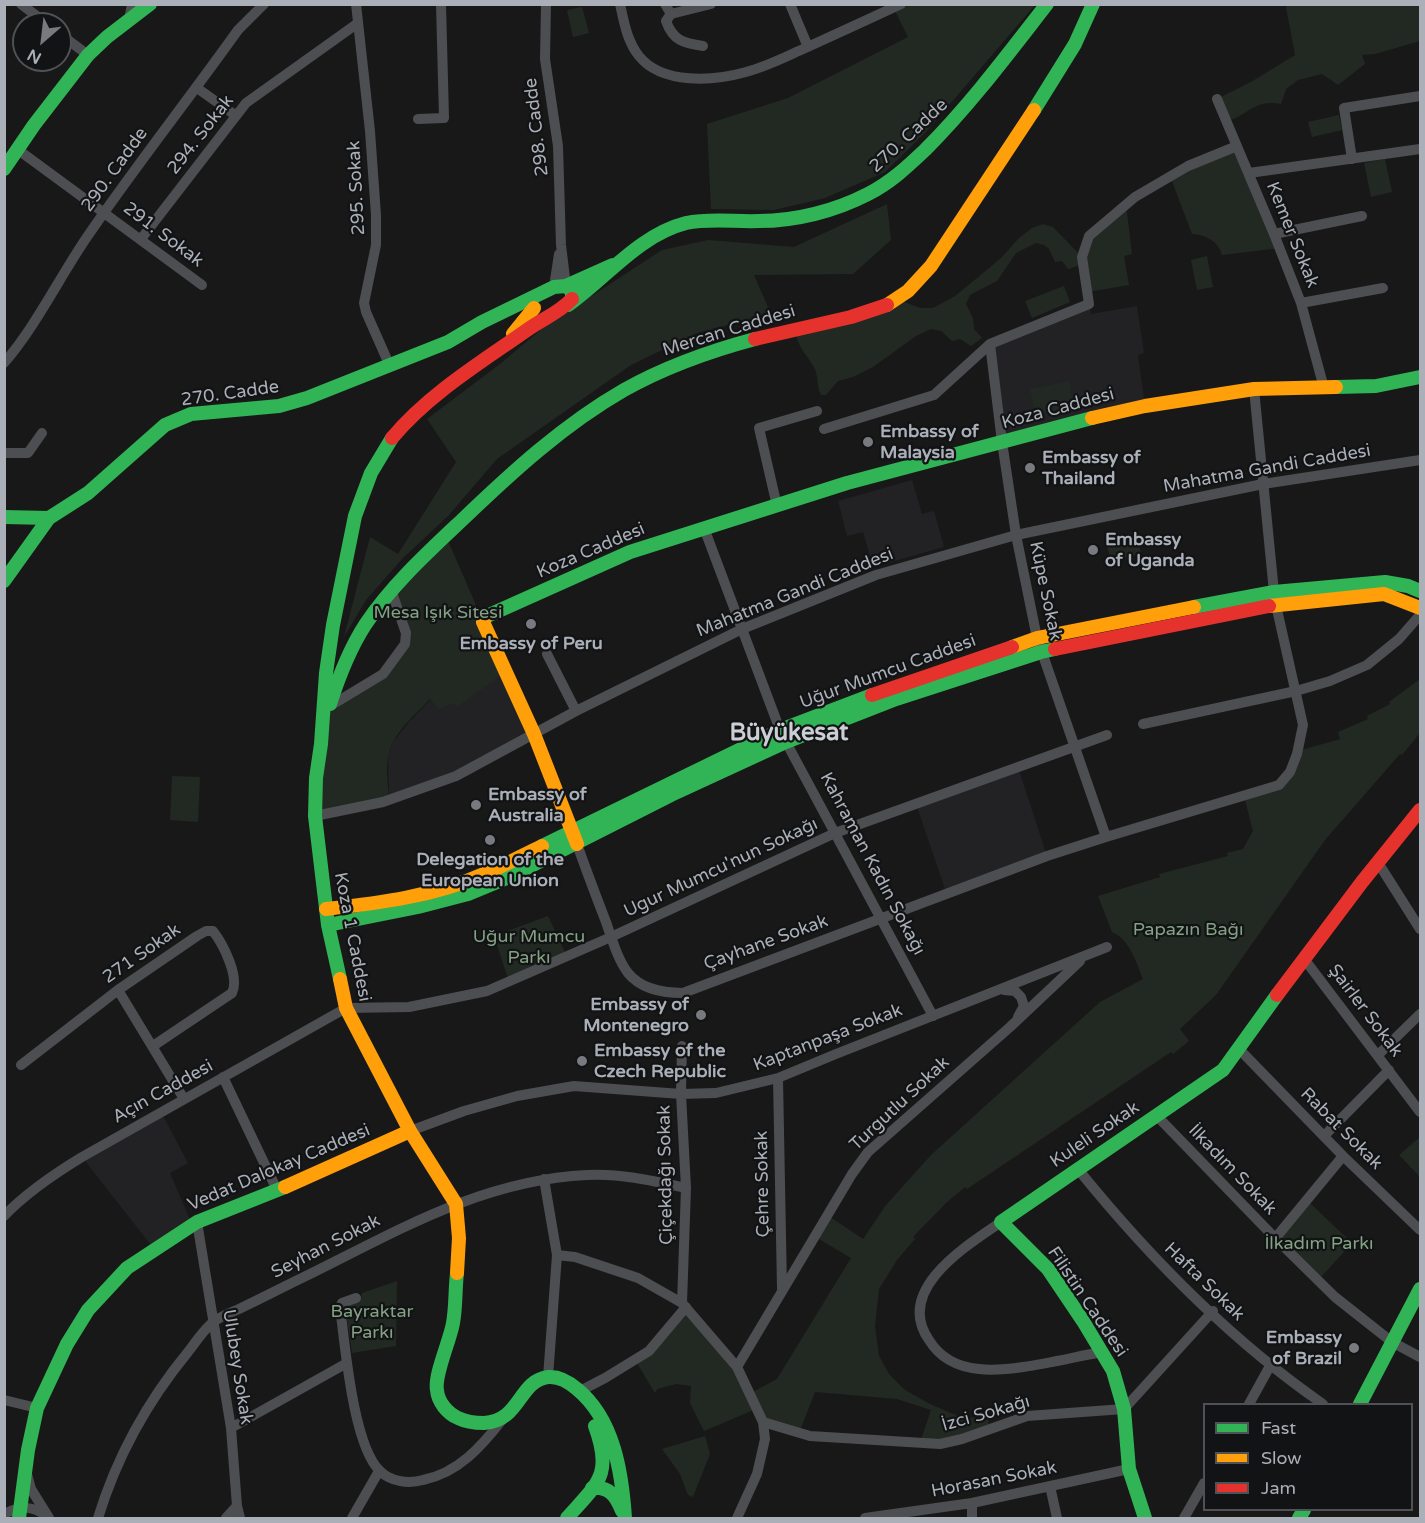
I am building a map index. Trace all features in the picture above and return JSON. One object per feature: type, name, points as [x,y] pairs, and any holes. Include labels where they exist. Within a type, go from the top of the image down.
[{"type":"street","points":[[129,20],[132,4]]},
{"type":"street","points":[[4,169],[88,55],[150,4]]},
{"type":"street","name":"290. Cadde","points":[[4,363],[16,349],[104,212],[238,30],[264,4]]},
{"type":"street","name":"295. Sokak","points":[[356,4],[370,131],[376,215],[375,260],[364,303],[389,364]]},
{"type":"street","points":[[418,119],[444,118],[441,4]]},
{"type":"street","name":"298. Cadde","points":[[546,4],[545,59],[558,146],[560,287]]},
{"type":"street","points":[[620,4],[628,37],[638,54],[653,67],[680,77],[717,77],[745,73],[901,4]]},
{"type":"street","points":[[703,46],[680,42],[673,37],[666,21],[668,9],[711,4]]},
{"type":"street","points":[[790,4],[808,47]]},
{"type":"street","name":"270. Cadde","points":[[507,344],[598,284],[618,264],[648,240],[664,231],[688,223],[770,221],[805,216],[861,198],[880,188],[895,178],[947,128],[1047,4]]},
{"type":"street","name":"Mercan Caddesi","points":[[321,744],[339,673],[352,645],[391,590],[521,464],[574,422],[610,397],[655,373],[711,352],[874,309],[897,299],[915,286],[947,242],[1058,73],[1087,22],[1093,4]]},
{"type":"street","name":"294. Sokak","points":[[141,239],[246,103],[358,23]]},
{"type":"street","points":[[72,43],[88,55]]},
{"type":"street","points":[[197,88],[235,115]]},
{"type":"street","points":[[1352,159],[1344,108],[1420,96]]},
{"type":"street","name":"Kemer Sokak","points":[[1217,99],[1301,303],[1324,388]]},
{"type":"street","points":[[824,429],[934,395],[990,344],[1089,304],[1082,257],[1089,236],[1135,197],[1188,166],[1237,146]]},
{"type":"street","name":"291. Sokak","points":[[17,149],[201,285]]},
{"type":"street","points":[[1249,173],[1420,149]]},
{"type":"street","points":[[1274,234],[1362,216]]},
{"type":"street","name":"270. Cadde","points":[[49,518],[88,493],[154,433],[177,420],[191,414],[279,406],[307,398],[448,342],[504,311],[618,264]]},
{"type":"street","points":[[560,287],[573,294],[566,306]]},
{"type":"street","points":[[1301,303],[1383,288]]},
{"type":"street","points":[[507,344],[540,295]]},
{"type":"street","points":[[504,311],[520,309],[525,314],[546,317]]},
{"type":"street","name":"Koza 1 Caddesi","points":[[502,1420],[479,1423],[459,1420],[448,1413],[438,1397],[436,1387],[453,1324],[459,1238],[456,1204],[410,1131],[346,1008],[328,925],[315,816],[316,777],[333,625],[355,516],[371,473],[394,436],[412,416],[445,387],[507,344]]},
{"type":"street","name":"Küpe Sokak","points":[[990,344],[1016,535],[1039,645],[1106,837]]},
{"type":"street","name":"Koza Caddesi","points":[[483,622],[487,616],[630,552],[847,483],[1059,426],[1145,406],[1254,389],[1376,386],[1420,376]]},
{"type":"street","points":[[1254,389],[1275,599],[1296,691]]},
{"type":"street","points":[[777,506],[759,428],[818,411]]},
{"type":"street","points":[[4,453],[28,453],[42,433]]},
{"type":"street","name":"Mahatma Gandi Caddesi","points":[[315,816],[383,802],[467,771],[576,711],[742,629],[876,575],[1016,535],[1263,484],[1420,460]]},
{"type":"street","points":[[4,517],[49,518]]},
{"type":"street","points":[[4,581],[49,518]]},
{"type":"street","name":"Kahraman Kadın Sokağı","points":[[704,528],[783,736],[933,1016]]},
{"type":"street","name":"Uğur Mumcu Caddesi","points":[[326,909],[416,894],[465,882],[574,838],[671,795],[783,736],[896,699],[1039,645],[1275,599],[1385,582],[1408,586],[1420,591]]},
{"type":"street","points":[[330,706],[383,674],[405,644],[406,633],[391,590]]},
{"type":"street","name":"Uğur Mumcu Caddesi","points":[[1275,599],[1384,594],[1420,608]]},
{"type":"street","points":[[1143,724],[1296,691],[1330,681],[1367,665],[1400,639],[1420,615]]},
{"type":"street","name":"Çayhane Sokak","points":[[483,622],[534,734],[611,937],[629,974],[639,982],[668,993],[683,993],[1047,856],[1279,785],[1290,772],[1298,754],[1303,725],[1296,691]]},
{"type":"street","points":[[547,654],[576,711]]},
{"type":"street","name":"Ugur Mumcu'nun Sokağı","points":[[346,1008],[409,1007],[487,991],[611,937],[835,833],[1107,735]]},
{"type":"street","name":"Kuleli Sokak","points":[[1102,1352],[1004,1369],[960,1366],[943,1356],[930,1342],[921,1327],[920,1310],[927,1286],[950,1258],[1077,1168],[1223,1070],[1240,1050],[1377,861],[1420,810]]},
{"type":"street","name":"Uğur Mumcu Caddesi","points":[[328,925],[418,907],[468,894],[509,877],[574,838]]},
{"type":"street","points":[[1377,861],[1420,929]]},
{"type":"street","name":"271 Sokak","points":[[21,1065],[118,990],[196,936],[206,931],[213,931],[234,974],[236,981],[232,993],[153,1046]]},
{"type":"street","name":"Kaptanpaşa Sokak","points":[[410,1131],[464,1111],[517,1096],[574,1086],[681,1094],[716,1093],[778,1078],[1107,947]]},
{"type":"street","name":"Turgutlu Sokak","points":[[737,1367],[852,1174],[868,1152],[1010,1027],[1085,956]]},
{"type":"street","name":"Şairler Sokak","points":[[1305,960],[1420,1112]]},
{"type":"street","points":[[118,990],[184,1099]]},
{"type":"street","points":[[995,992],[1015,991],[1021,997],[1024,1005],[1010,1027]]},
{"type":"street","name":"Açın Caddesi","points":[[4,1216],[16,1203],[57,1172],[346,1008]]},
{"type":"street","points":[[1378,1055],[1420,1014]]},
{"type":"street","name":"Çiçekdağı Sokak","points":[[682,1046],[681,1094],[686,1188],[684,1305]]},
{"type":"street","name":"Rabat Sokak","points":[[1240,1050],[1343,1156],[1420,1230]]},
{"type":"street","points":[[1324,1136],[1389,1070]]},
{"type":"street","points":[[223,1077],[277,1190]]},
{"type":"street","name":"Çehre Sokak","points":[[778,1078],[782,1290]]},
{"type":"street","name":"İlkadım Sokak","points":[[1156,1115],[1274,1240],[1335,1297],[1392,1342],[1420,1356]]},
{"type":"street","name":"Vedat Dalokay Caddesi","points":[[20,1513],[37,1408],[67,1344],[88,1310],[127,1268],[197,1222],[277,1190],[410,1131]]},
{"type":"street","points":[[1274,1240],[1343,1156]]},
{"type":"street","name":"Hafta Sokak","points":[[1077,1168],[1115,1216],[1158,1262],[1270,1366],[1322,1403]]},
{"type":"street","name":"Seyhan Sokak","points":[[212,1322],[401,1227],[501,1188],[544,1179],[589,1174],[639,1179],[686,1188]]},
{"type":"street","points":[[544,1179],[557,1255],[548,1377]]},
{"type":"street","name":"Ulubey Sokak","points":[[197,1222],[231,1428],[240,1518]]},
{"type":"street","name":"Filistin Caddesi","points":[[1001,1222],[1048,1269],[1113,1371],[1124,1409],[1129,1469],[1145,1518]]},
{"type":"street","points":[[557,1255],[575,1257],[628,1274],[684,1305],[737,1367],[762,1422],[765,1439],[760,1464],[737,1518]]},
{"type":"street","points":[[1360,1403],[1420,1289]]},
{"type":"street","points":[[356,1298],[342,1303],[340,1307],[359,1432],[379,1471],[395,1480],[415,1482],[436,1478],[456,1467],[475,1452],[540,1379],[548,1377],[561,1379],[586,1396],[600,1414],[619,1471],[625,1518]]},
{"type":"street","points":[[580,1391],[649,1351],[663,1337],[684,1305]]},
{"type":"street","points":[[1124,1409],[1212,1312]]},
{"type":"street","points":[[98,1518],[123,1450],[172,1371],[212,1322]]},
{"type":"street","points":[[231,1428],[348,1363]]},
{"type":"street","points":[[1250,1403],[1270,1366]]},
{"type":"street","points":[[567,1518],[602,1474],[604,1457],[601,1440],[580,1391]]},
{"type":"street","points":[[4,1400],[37,1408]]},
{"type":"street","name":"İzci Sokağı","points":[[762,1422],[810,1436],[940,1444],[962,1439],[1027,1416],[1124,1409]]},
{"type":"street","points":[[26,1467],[31,1489],[49,1518]]},
{"type":"street","name":"Horasan Sokak","points":[[870,1518],[972,1503],[1129,1469]]},
{"type":"street","points":[[352,1518],[379,1471]]},
{"type":"street","points":[[1184,1518],[1203,1485]]},
{"type":"street","points":[[1050,1486],[1056,1518]]},
{"type":"street","points":[[592,1488],[603,1487],[612,1494],[617,1499],[625,1518]]},
{"type":"street","points":[[972,1503],[972,1518]]},
{"type":"street","points":[[226,1518],[237,1506]]},
{"type":"street","points":[[4,1514],[20,1513],[32,1508],[49,1518]]},
{"type":"shaded area","points":[[1089,304],[1091,314],[1137,306],[1144,353],[1138,355],[1145,406],[1002,442],[990,344]]},
{"type":"shaded area","points":[[912,480],[922,514],[934,511],[944,547],[873,567],[863,532],[847,536],[838,501]]},
{"type":"shaded area","points":[[505,672],[534,734],[467,771],[389,800],[388,754],[393,742],[409,722],[431,699]]},
{"type":"shaded area","points":[[1018,767],[1047,856],[947,895],[916,804]]},
{"type":"shaded area","points":[[161,1112],[188,1163],[170,1173],[192,1224],[154,1249],[82,1157]]},
{"type":"green space","points":[[910,5],[1035,5],[925,133],[885,172],[825,198],[774,210],[711,209],[707,124],[788,98],[908,37],[895,11]]},
{"type":"green space","points":[[1288,5],[1420,5],[1420,41],[1375,54],[1362,55],[1365,64],[1338,85],[1322,74],[1298,80],[1286,89],[1281,104],[1271,103],[1257,106],[1241,116],[1226,121],[1217,99],[1251,82],[1295,55],[1286,7]]},
{"type":"green space","points":[[582,7],[589,33],[573,37],[567,10]]},
{"type":"green space","points":[[1339,115],[1342,130],[1312,137],[1308,122]]},
{"type":"green space","points":[[1237,146],[1280,248],[1222,255],[1218,246],[1211,240],[1192,234],[1170,176]]},
{"type":"green space","points":[[1385,159],[1392,192],[1371,197],[1364,163]]},
{"type":"green space","points":[[887,204],[891,240],[853,274],[754,275],[771,314],[697,333],[631,365],[497,459],[449,515],[403,558],[366,600],[344,637],[370,537],[398,554],[456,462],[427,419],[500,364],[544,327],[662,250],[708,240],[794,247]]},
{"type":"green space","points":[[1126,204],[1132,254],[1124,256],[1129,285],[1088,292],[1083,264],[1068,269],[1062,261],[1055,262],[1049,249],[1036,243],[1016,253],[997,281],[970,295],[966,304],[973,318],[974,329],[982,338],[971,346],[960,339],[952,341],[941,331],[931,329],[916,336],[873,367],[853,377],[838,381],[826,395],[821,395],[816,370],[801,347],[796,333],[897,299],[920,308],[933,308],[955,296],[1002,257],[1019,238],[1032,228],[1043,224],[1053,227],[1082,257],[1089,236]]},
{"type":"green space","points":[[1207,256],[1213,287],[1197,290],[1191,260]]},
{"type":"green space","points":[[1064,286],[1070,302],[1032,318],[1025,301]]},
{"type":"green space","points":[[1069,381],[1074,408],[1035,414],[1030,389]]},
{"type":"green space","points":[[1137,532],[1141,554],[1111,561],[1105,539]]},
{"type":"green space","name":"Mesa Işık Sitesi","points":[[446,536],[505,672],[458,706],[454,703],[439,709],[430,699],[406,723],[389,752],[387,770],[389,800],[315,816],[330,706],[383,674],[405,644],[391,590]]},
{"type":"green space","name":"Papazın Bağı","points":[[1420,679],[1420,733],[1325,840],[1216,995],[1180,1029],[1189,1041],[1173,1054],[1171,1052],[967,1189],[965,1187],[913,1237],[915,1239],[897,1260],[879,1289],[875,1326],[879,1356],[889,1374],[905,1390],[930,1404],[960,1417],[988,1418],[989,1429],[920,1443],[931,1410],[897,1399],[815,1392],[799,1433],[778,1428],[756,1409],[704,1431],[690,1403],[691,1386],[676,1384],[657,1389],[655,1393],[635,1360],[686,1307],[737,1367],[749,1394],[777,1379],[851,1258],[814,1236],[827,1215],[863,1239],[886,1205],[931,1155],[1100,1002],[1143,979],[1128,946],[1112,932],[1098,896],[1160,877],[1159,874],[1228,856],[1227,853],[1243,849],[1253,831],[1244,796],[1279,785],[1298,751],[1340,739],[1338,732],[1368,719],[1367,716],[1390,704],[1389,702]]},
{"type":"green space","points":[[172,776],[200,777],[198,822],[170,820]]},
{"type":"green space","name":"Uğur Mumcu Parkı","points":[[548,916],[567,956],[509,981],[494,936]]},
{"type":"green space","points":[[1420,1137],[1420,1177],[1399,1155]]},
{"type":"green space","name":"İlkadım Parkı","points":[[1310,1203],[1352,1243],[1321,1277],[1279,1238]]},
{"type":"green space","name":"Bayraktar Parkı","points":[[397,1281],[396,1346],[352,1353],[345,1305],[361,1299],[362,1293]]},
{"type":"green space","points":[[705,1436],[710,1454],[693,1497],[688,1495],[680,1474],[662,1449]]},
{"type":"traffic: fast","points":[[4,169],[34,125],[88,55],[107,37],[150,4]]},
{"type":"traffic: fast","points":[[568,305],[638,247],[669,229],[686,223],[713,220],[773,221],[801,217],[842,205],[884,185],[925,150],[958,115],[1047,4]]},
{"type":"traffic: fast","points":[[1034,110],[1075,44],[1093,4]]},
{"type":"traffic: fast","points":[[566,286],[613,265]]},
{"type":"traffic: fast","points":[[4,581],[49,518],[88,493],[165,425],[191,414],[279,406],[307,398],[448,342],[482,322],[554,287],[566,286],[572,291],[572,299]]},
{"type":"traffic: fast","points":[[330,704],[354,644],[386,597],[423,558],[518,468],[580,418],[624,390],[688,360],[755,339]]},
{"type":"traffic: fast","points":[[1336,387],[1376,386],[1420,377]]},
{"type":"traffic: fast","points":[[485,618],[630,552],[847,483],[1092,418]]},
{"type":"traffic: fast","points":[[340,979],[328,925],[315,816],[316,778],[326,673],[333,625],[355,516],[371,473],[392,438]]},
{"type":"traffic: fast","points":[[4,517],[49,518]]},
{"type":"traffic: fast","points":[[1194,607],[1274,592],[1385,582],[1408,586],[1420,591]]},
{"type":"traffic: fast","points":[[328,925],[418,907],[468,894],[509,877],[671,795],[786,742],[896,699],[1055,649]]},
{"type":"traffic: fast","points":[[542,846],[780,730],[872,695]]},
{"type":"traffic: fast","points":[[1145,1518],[1129,1469],[1124,1409],[1113,1371],[1048,1269],[1001,1222],[1223,1070],[1277,995]]},
{"type":"traffic: fast","points":[[19,1518],[28,1450],[37,1408],[67,1344],[88,1310],[127,1268],[197,1222],[285,1187]]},
{"type":"traffic: fast","points":[[457,1273],[453,1323],[437,1384],[439,1399],[444,1407],[454,1416],[467,1421],[484,1423],[496,1421],[513,1409],[524,1393],[538,1380],[552,1377],[567,1382],[590,1401],[608,1431],[618,1465],[625,1518]]},
{"type":"traffic: fast","points":[[1361,1403],[1420,1289]]},
{"type":"traffic: fast","points":[[567,1518],[587,1496],[599,1477],[603,1456],[595,1426]]},
{"type":"traffic: fast","points":[[592,1488],[607,1490],[611,1493],[622,1511]]},
{"type":"traffic: fast","points":[[1299,1518],[1303,1511]]},
{"type":"traffic: slow","points":[[887,305],[908,291],[931,266],[1034,110]]},
{"type":"traffic: slow","points":[[513,334],[534,308]]},
{"type":"traffic: slow","points":[[1092,418],[1145,406],[1254,389],[1336,387]]},
{"type":"traffic: slow","points":[[1269,606],[1384,594],[1420,608]]},
{"type":"traffic: slow","points":[[1012,647],[1037,638],[1194,607]]},
{"type":"traffic: slow","points":[[485,618],[483,622],[534,734],[577,844]]},
{"type":"traffic: slow","points":[[326,909],[386,901],[446,888],[491,871],[542,846]]},
{"type":"traffic: slow","points":[[340,979],[346,1008],[410,1131],[456,1204],[459,1238],[457,1273]]},
{"type":"traffic: slow","points":[[285,1187],[410,1131]]},
{"type":"traffic: jam","points":[[392,438],[406,422],[439,393],[572,299]]},
{"type":"traffic: jam","points":[[755,339],[851,317],[887,305]]},
{"type":"traffic: jam","points":[[1055,649],[1269,606]]},
{"type":"traffic: jam","points":[[872,695],[1012,647]]},
{"type":"traffic: jam","points":[[1277,995],[1362,882],[1420,810]]},
{"type":"place","name":"Embassy of Malaysia","points":[[868,442]]},
{"type":"place","name":"Embassy of Thailand","points":[[1030,468]]},
{"type":"place","name":"Embassy of Uganda","points":[[1093,550]]},
{"type":"place","name":"Embassy of Peru","points":[[531,624]]},
{"type":"place","name":"Embassy of Australia","points":[[476,805]]},
{"type":"place","name":"Delegation of the European Union","points":[[490,840]]},
{"type":"place","name":"Embassy of Montenegro","points":[[701,1015]]},
{"type":"place","name":"Embassy of the Czech Republic","points":[[582,1061]]},
{"type":"place","name":"Embassy of Brazil","points":[[1354,1348]]},
{"type":"district","name":"Büyükesat","points":[[789,734]]}]
